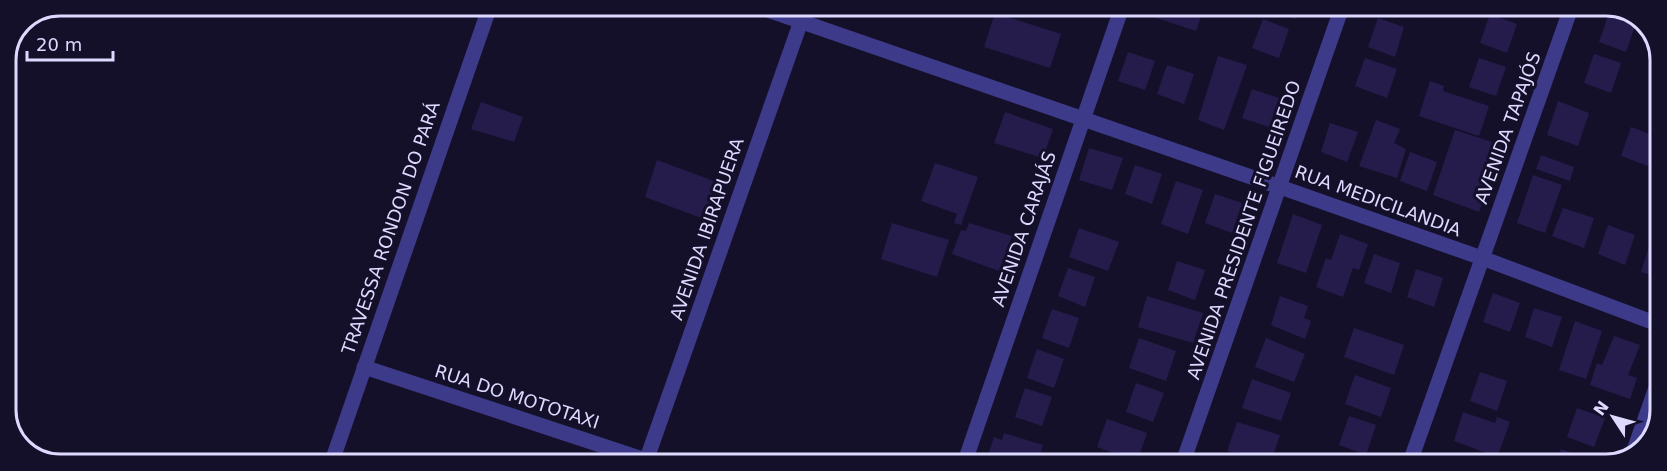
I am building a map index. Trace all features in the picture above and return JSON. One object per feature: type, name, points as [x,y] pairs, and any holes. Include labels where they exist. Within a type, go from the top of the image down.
[{"type":"street","name":"TRAVESSA RONDON DO PARÁ","points":[[334,454],[487,16]]},
{"type":"street","name":"RUA MEDICILANDIA","points":[[784,16],[1482,258],[1650,321]]},
{"type":"street","name":"AVENIDA IBIRAPUERA","points":[[653,454],[803,16]]},
{"type":"street","name":"AVENIDA CARAJÁS","points":[[967,454],[1119,16]]},
{"type":"street","name":"AVENIDA PRESIDENTE FIGUEIREDO","points":[[1186,454],[1339,16]]},
{"type":"street","name":"AVENIDA TAPAJÓS","points":[[1413,454],[1568,16]]},
{"type":"street","name":"RUA DO MOTOTAXI","points":[[364,367],[623,454]]},
{"type":"street","points":[[1637,442],[1650,405]]},
{"type":"building","points":[[994,16],[1004,16],[1061,34],[1050,68],[984,47]]},
{"type":"building","points":[[1154,16],[1201,16],[1196,31]]},
{"type":"building","points":[[1489,16],[1517,24],[1507,53],[1480,43]]},
{"type":"building","points":[[1608,16],[1618,18],[1635,27],[1626,52],[1599,42]]},
{"type":"building","points":[[1378,18],[1404,27],[1395,57],[1368,47]]},
{"type":"building","points":[[1263,19],[1289,29],[1279,58],[1252,48]]},
{"type":"building","points":[[1128,52],[1155,61],[1145,90],[1118,81]]},
{"type":"building","points":[[1594,54],[1621,63],[1611,93],[1584,83]]},
{"type":"building","points":[[1218,56],[1247,65],[1224,130],[1198,120]]},
{"type":"building","points":[[1365,58],[1397,69],[1387,98],[1355,86]]},
{"type":"building","points":[[1479,58],[1506,67],[1496,96],[1469,87]]},
{"type":"building","points":[[1167,65],[1194,74],[1184,104],[1157,94]]},
{"type":"building","points":[[1430,81],[1444,86],[1443,91],[1489,106],[1479,136],[1419,116]]},
{"type":"building","points":[[1252,89],[1279,98],[1269,127],[1242,118]]},
{"type":"building","points":[[1558,101],[1589,113],[1578,146],[1547,135]]},
{"type":"building","points":[[481,102],[523,117],[514,142],[471,129]]},
{"type":"building","points":[[1005,112],[1053,129],[1043,158],[994,143]]},
{"type":"building","points":[[1376,120],[1400,129],[1394,143],[1406,149],[1397,178],[1359,166]]},
{"type":"building","points":[[1330,123],[1358,132],[1347,162],[1321,152]]},
{"type":"building","points":[[1631,127],[1650,134],[1648,166],[1621,156]]},
{"type":"building","points":[[1455,130],[1501,145],[1479,212],[1433,195]]},
{"type":"building","points":[[1089,148],[1123,158],[1112,190],[1079,180]]},
{"type":"building","points":[[1410,152],[1437,162],[1427,191],[1400,181]]},
{"type":"building","points":[[1541,155],[1574,167],[1570,181],[1536,169]]},
{"type":"building","points":[[657,160],[722,184],[709,221],[645,197]]},
{"type":"building","points":[[935,163],[978,177],[961,225],[954,223],[957,214],[921,201]]},
{"type":"building","points":[[1135,165],[1162,174],[1152,204],[1125,194]]},
{"type":"building","points":[[1533,175],[1562,185],[1545,233],[1517,223]]},
{"type":"building","points":[[1176,181],[1203,190],[1188,234],[1161,224]]},
{"type":"building","points":[[1215,194],[1242,203],[1232,233],[1205,223]]},
{"type":"building","points":[[1563,208],[1594,218],[1584,248],[1552,236]]},
{"type":"building","points":[[1293,214],[1322,225],[1306,273],[1277,263]]},
{"type":"building","points":[[892,223],[949,240],[937,277],[881,259]]},
{"type":"building","points":[[969,223],[1012,236],[999,271],[952,254],[961,230],[966,231]]},
{"type":"building","points":[[1608,225],[1635,235],[1625,265],[1598,254]]},
{"type":"building","points":[[1079,228],[1119,242],[1108,271],[1069,257]]},
{"type":"building","points":[[1340,234],[1368,244],[1359,270],[1353,268],[1343,297],[1316,287],[1326,258],[1331,260]]},
{"type":"building","points":[[1650,243],[1650,275],[1641,272]]},
{"type":"building","points":[[1374,254],[1400,263],[1391,293],[1364,283]]},
{"type":"building","points":[[1177,261],[1205,270],[1195,300],[1168,290]]},
{"type":"building","points":[[1068,268],[1095,277],[1085,307],[1058,296]]},
{"type":"building","points":[[1416,269],[1443,278],[1434,307],[1407,297]]},
{"type":"building","points":[[1493,293],[1520,303],[1510,332],[1483,322]]},
{"type":"building","points":[[1147,296],[1203,313],[1193,343],[1138,327]]},
{"type":"building","points":[[1280,296],[1308,306],[1304,318],[1311,321],[1305,339],[1271,325]]},
{"type":"building","points":[[1534,308],[1562,317],[1552,347],[1525,337]]},
{"type":"building","points":[[1052,309],[1079,318],[1069,348],[1042,338]]},
{"type":"building","points":[[1575,321],[1602,331],[1586,379],[1559,370]]},
{"type":"building","points":[[1354,328],[1404,345],[1394,375],[1344,357]]},
{"type":"building","points":[[1614,336],[1640,345],[1628,375],[1637,378],[1630,399],[1590,385],[1597,363],[1602,365]]},
{"type":"building","points":[[1139,338],[1176,351],[1166,381],[1129,368]]},
{"type":"building","points":[[1266,338],[1305,354],[1294,382],[1255,367]]},
{"type":"building","points":[[1037,349],[1064,359],[1054,388],[1027,378]]},
{"type":"building","points":[[1480,372],[1507,381],[1497,411],[1470,401]]},
{"type":"building","points":[[1355,375],[1391,388],[1381,417],[1345,404]]},
{"type":"building","points":[[1252,379],[1291,393],[1281,421],[1242,408]]},
{"type":"building","points":[[1136,383],[1164,393],[1153,422],[1126,412]]},
{"type":"building","points":[[1025,388],[1052,397],[1042,426],[1015,417]]},
{"type":"building","points":[[1577,408],[1605,418],[1594,447],[1567,437]]},
{"type":"building","points":[[1463,412],[1495,423],[1497,417],[1510,422],[1498,454],[1489,454],[1454,441]]},
{"type":"building","points":[[1349,416],[1376,425],[1366,454],[1339,445]]},
{"type":"building","points":[[1107,419],[1147,433],[1140,454],[1116,454],[1097,447]]},
{"type":"building","points":[[1237,422],[1280,435],[1274,454],[1236,454],[1227,451]]},
{"type":"building","points":[[1004,433],[1043,445],[1040,454],[988,454],[994,437],[1002,440]]},
{"type":"building","points":[[1561,449],[1574,454],[1559,454]]}]
